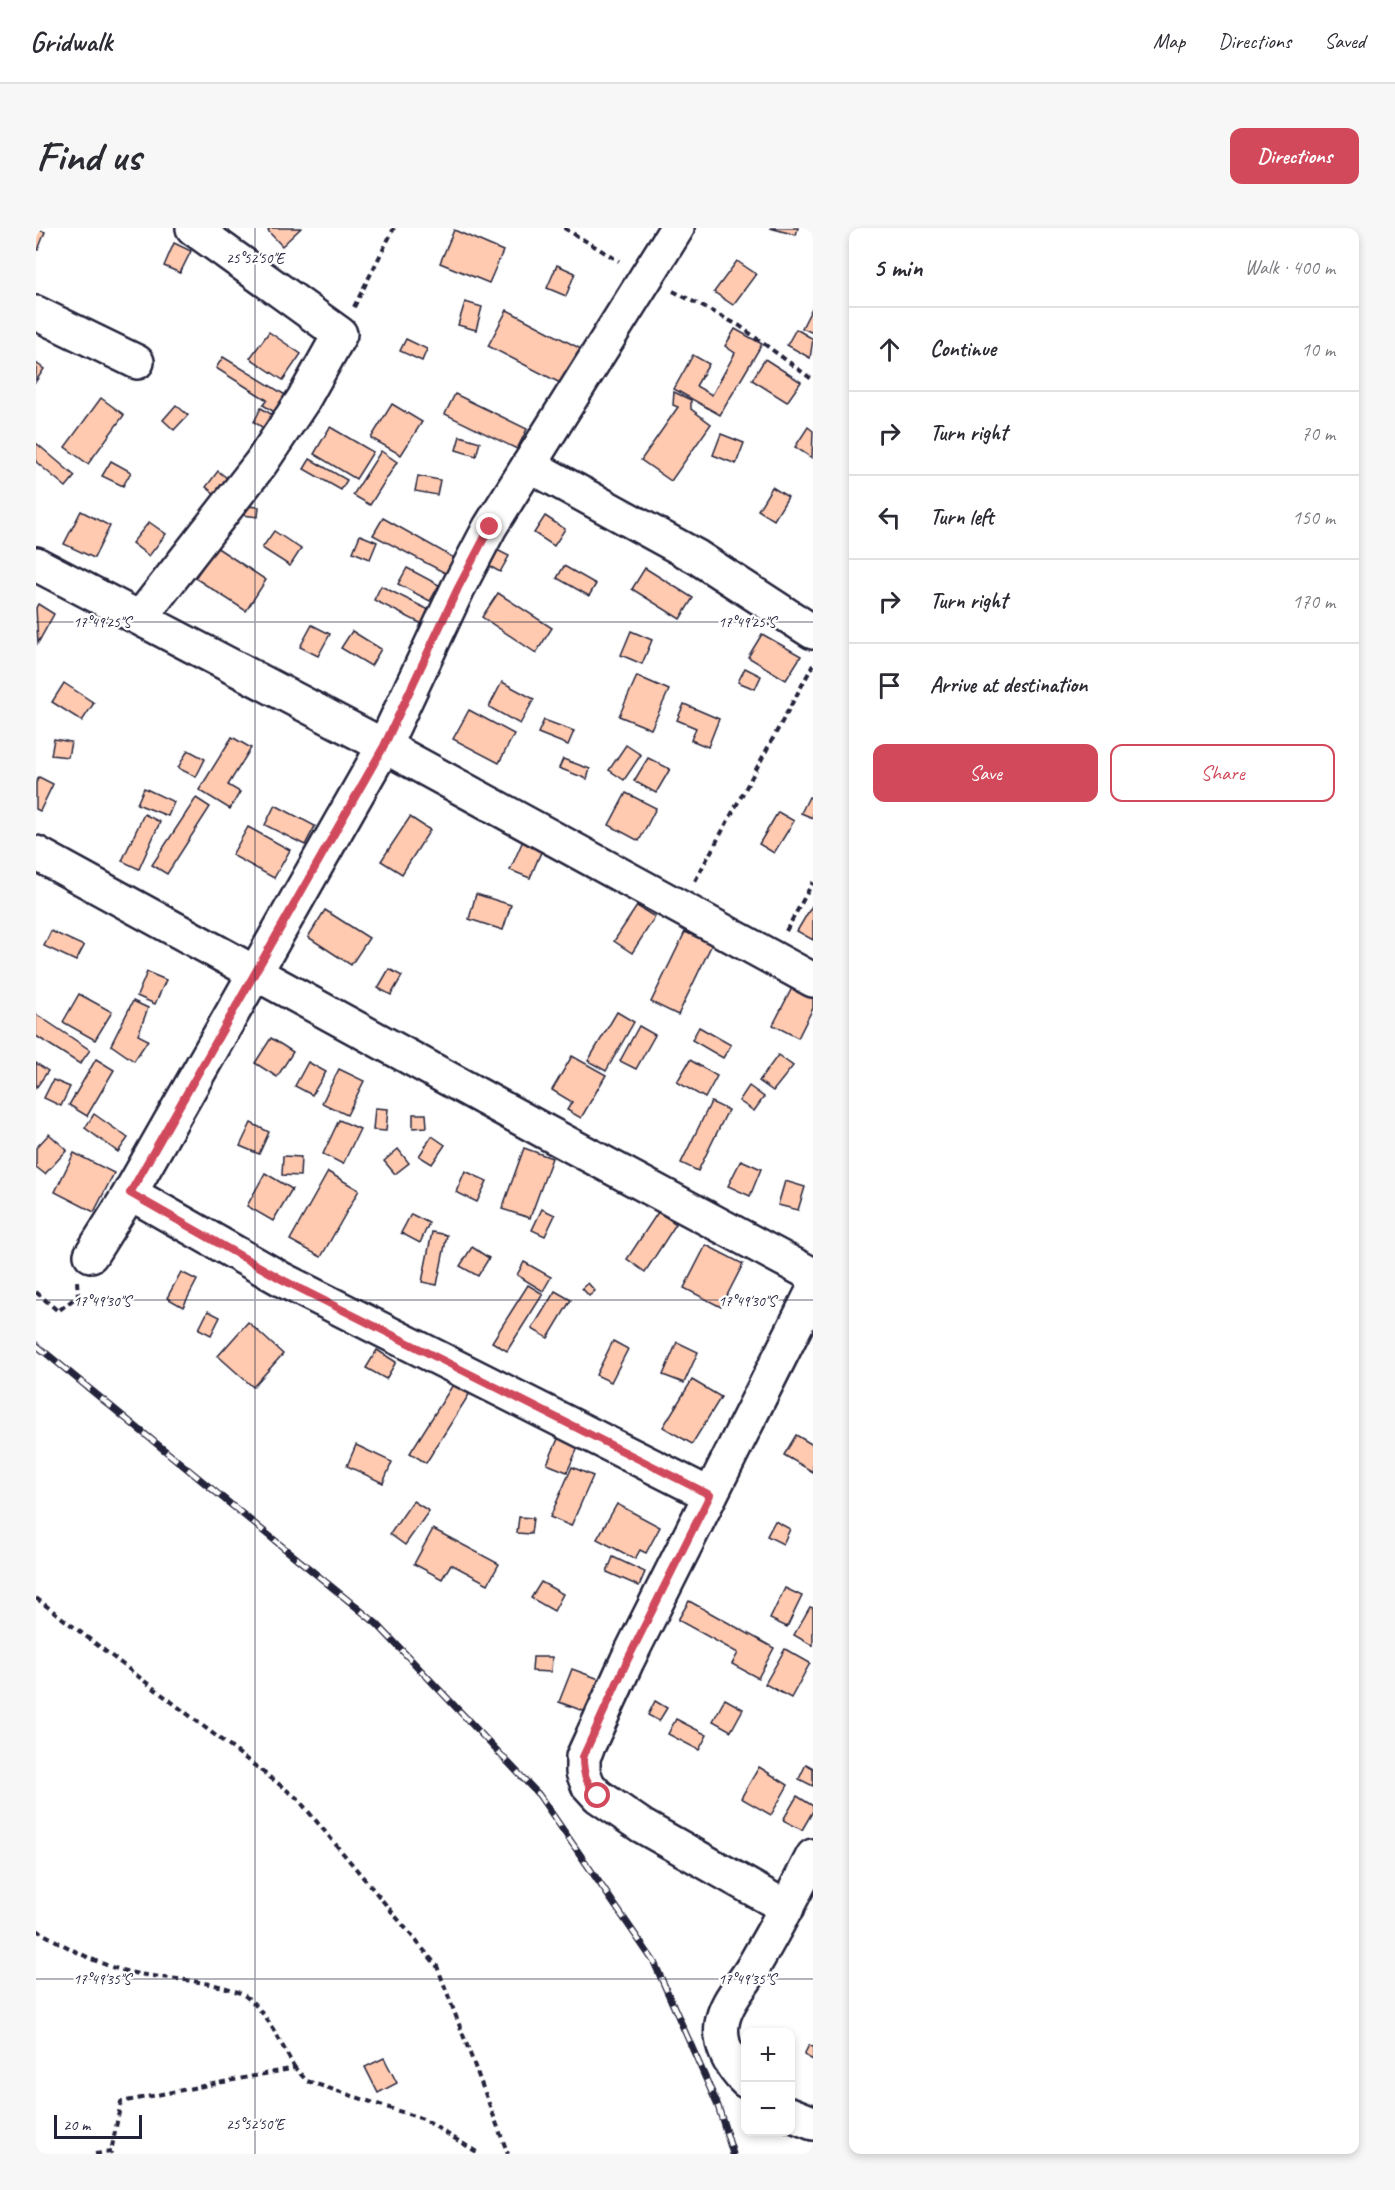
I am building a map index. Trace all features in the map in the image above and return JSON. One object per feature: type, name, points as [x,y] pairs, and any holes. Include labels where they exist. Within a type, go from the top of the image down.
[{"type":"street","points":[[140,618],[261,463],[303,400],[340,334],[193,228]]},
{"type":"street","points":[[91,1256],[130,1193],[384,746],[458,588],[490,527],[677,228]]},
{"type":"street","points":[[36,313],[137,362]]},
{"type":"street","points":[[529,465],[680,548],[813,632]]},
{"type":"street","points":[[36,564],[384,746],[813,980]]},
{"type":"street","points":[[36,853],[813,1275]]},
{"type":"street","points":[[130,1193],[283,1280],[710,1495]]},
{"type":"street","points":[[788,1908],[642,1826],[598,1796],[588,1785],[583,1772],[583,1757],[622,1672],[813,1291]]},
{"type":"street","points":[[741,2074],[724,2049],[721,2027],[724,2010],[743,1984],[788,1908],[813,1856]]},
{"type":"street","points":[[795,2116],[813,2123]]},
{"type":"path","points":[[340,334],[394,228]]},
{"type":"path","points":[[564,228],[647,277],[740,326],[813,380]]},
{"type":"path","points":[[681,907],[813,665]]},
{"type":"path","points":[[771,958],[813,882]]},
{"type":"path","points":[[36,1292],[58,1311],[78,1296],[76,1275],[91,1256]]},
{"type":"path","points":[[36,1598],[297,1798],[437,1966],[508,2154]]},
{"type":"path","points":[[36,1930],[92,1960],[128,1972],[220,1986],[248,1997],[265,2017],[295,2068],[307,2080],[423,2119],[480,2154]]},
{"type":"path","points":[[95,2154],[111,2152],[121,2102],[295,2068]]},
{"type":"building","points":[[270,228],[301,228],[282,246],[268,231]]},
{"type":"building","points":[[770,228],[798,228],[796,235]]},
{"type":"building","points":[[36,229],[45,232],[38,250],[36,249]]},
{"type":"building","points":[[454,230],[503,251],[489,283],[440,263]]},
{"type":"building","points":[[174,243],[191,251],[180,273],[164,266]]},
{"type":"building","points":[[737,261],[756,274],[733,305],[714,292]]},
{"type":"building","points":[[557,265],[575,273],[566,296],[547,288]]},
{"type":"building","points":[[465,302],[482,307],[476,330],[458,325]]},
{"type":"building","points":[[813,306],[813,333],[802,328]]},
{"type":"building","points":[[507,310],[585,351],[566,386],[488,346]]},
{"type":"building","points":[[735,329],[762,344],[720,415],[674,389],[693,355],[709,364],[696,386],[712,395],[735,353],[725,346]]},
{"type":"building","points":[[796,329],[813,339],[810,358],[787,345]]},
{"type":"building","points":[[269,332],[301,354],[283,380],[250,358]]},
{"type":"building","points":[[406,339],[427,349],[422,361],[400,351]]},
{"type":"building","points":[[223,357],[287,396],[276,413],[263,405],[267,400],[216,368]]},
{"type":"building","points":[[765,359],[801,382],[787,402],[752,380]]},
{"type":"building","points":[[36,363],[44,369],[36,381]]},
{"type":"building","points":[[674,392],[691,400],[691,409],[711,424],[671,481],[641,460],[678,407],[673,405]]},
{"type":"building","points":[[455,394],[527,429],[517,449],[445,414]]},
{"type":"building","points":[[101,398],[124,415],[88,464],[65,447]]},
{"type":"building","points":[[392,404],[422,422],[401,455],[371,438]]},
{"type":"building","points":[[176,405],[188,415],[174,430],[163,420]]},
{"type":"building","points":[[261,408],[276,417],[268,431],[254,422]]},
{"type":"building","points":[[330,427],[373,452],[356,479],[314,454]]},
{"type":"building","points":[[808,427],[813,431],[812,458],[795,447]]},
{"type":"building","points":[[721,434],[744,443],[736,464],[713,455]]},
{"type":"building","points":[[460,436],[480,442],[476,456],[456,450]]},
{"type":"building","points":[[36,443],[75,476],[66,487],[36,462]]},
{"type":"building","points":[[381,451],[397,462],[370,505],[353,495]]},
{"type":"building","points":[[310,459],[347,480],[341,490],[304,469]]},
{"type":"building","points":[[111,461],[131,472],[123,486],[102,476]]},
{"type":"building","points":[[218,471],[232,482],[220,498],[206,487]]},
{"type":"building","points":[[418,476],[440,480],[437,495],[415,491]]},
{"type":"building","points":[[772,487],[788,497],[774,520],[758,510]]},
{"type":"building","points":[[244,506],[259,507],[258,517],[243,515]]},
{"type":"building","points":[[81,511],[110,526],[94,558],[64,544]]},
{"type":"building","points":[[545,516],[565,529],[554,546],[534,533]]},
{"type":"building","points":[[383,518],[456,559],[449,575],[373,535]]},
{"type":"building","points":[[149,522],[166,534],[149,556],[132,543]]},
{"type":"building","points":[[274,531],[301,549],[290,566],[262,548]]},
{"type":"building","points":[[360,535],[377,542],[370,559],[353,552]]},
{"type":"building","points":[[216,547],[266,580],[246,611],[195,578]]},
{"type":"building","points":[[491,547],[509,556],[500,572],[482,562]]},
{"type":"building","points":[[564,566],[596,584],[589,596],[557,578]]},
{"type":"building","points":[[407,568],[439,585],[430,601],[398,584]]},
{"type":"building","points":[[645,568],[693,598],[680,619],[632,589]]},
{"type":"building","points":[[381,586],[431,611],[424,625],[374,600]]},
{"type":"building","points":[[498,593],[552,628],[536,653],[482,617]]},
{"type":"building","points":[[38,604],[54,614],[38,643],[36,608]]},
{"type":"building","points":[[312,625],[330,634],[318,656],[300,647]]},
{"type":"building","points":[[352,631],[381,649],[371,666],[341,648]]},
{"type":"building","points":[[631,631],[652,640],[642,664],[621,655]]},
{"type":"building","points":[[762,634],[801,656],[786,680],[748,657]]},
{"type":"building","points":[[745,668],[761,676],[755,689],[738,682]]},
{"type":"building","points":[[637,676],[669,690],[651,729],[619,716]]},
{"type":"building","points":[[502,682],[534,699],[520,724],[489,707]]},
{"type":"building","points":[[64,683],[94,703],[82,721],[52,702]]},
{"type":"building","points":[[684,704],[719,719],[708,747],[691,740],[696,728],[677,720]]},
{"type":"building","points":[[469,710],[514,734],[499,763],[453,739]]},
{"type":"building","points":[[544,720],[574,731],[568,745],[538,733]]},
{"type":"building","points":[[232,737],[251,748],[228,785],[240,792],[230,809],[199,790]]},
{"type":"building","points":[[54,739],[71,742],[68,757],[51,755]]},
{"type":"building","points":[[626,745],[641,755],[624,780],[609,770]]},
{"type":"building","points":[[188,750],[205,759],[196,777],[178,768]]},
{"type":"building","points":[[648,758],[670,769],[656,793],[634,781]]},
{"type":"building","points":[[563,759],[590,769],[587,779],[559,768]]},
{"type":"building","points":[[39,777],[53,784],[40,811],[36,809],[36,783]]},
{"type":"building","points":[[144,788],[174,802],[168,816],[137,804]]},
{"type":"building","points":[[626,793],[656,808],[639,841],[609,825]]},
{"type":"building","points":[[809,797],[813,799],[813,818],[801,813]]},
{"type":"building","points":[[196,798],[210,807],[167,874],[152,865]]},
{"type":"building","points":[[275,805],[315,826],[305,845],[265,825]]},
{"type":"building","points":[[778,812],[794,821],[774,853],[759,844]]},
{"type":"building","points":[[144,814],[160,822],[139,869],[122,861]]},
{"type":"building","points":[[410,817],[430,830],[402,874],[381,861]]},
{"type":"building","points":[[248,827],[290,850],[274,878],[232,855]]},
{"type":"building","points":[[525,836],[544,845],[530,878],[510,870]]},
{"type":"building","points":[[476,894],[511,905],[503,930],[469,919]]},
{"type":"building","points":[[813,904],[813,940],[797,931]]},
{"type":"building","points":[[637,906],[655,917],[632,953],[614,941]]},
{"type":"building","points":[[325,910],[369,938],[351,965],[308,937]]},
{"type":"building","points":[[51,931],[84,946],[76,961],[44,946]]},
{"type":"building","points":[[685,932],[712,944],[678,1015],[651,1002]]},
{"type":"building","points":[[389,969],[402,976],[391,995],[378,988]]},
{"type":"building","points":[[147,972],[166,980],[155,1004],[137,996]]},
{"type":"building","points":[[794,984],[813,993],[813,1008],[798,1038],[773,1025]]},
{"type":"building","points":[[79,994],[112,1012],[95,1040],[63,1022]]},
{"type":"building","points":[[133,1001],[148,1008],[138,1035],[148,1040],[134,1061],[111,1045]]},
{"type":"building","points":[[617,1012],[634,1022],[606,1071],[588,1061]]},
{"type":"building","points":[[36,1014],[90,1050],[80,1064],[36,1036]]},
{"type":"building","points":[[639,1026],[655,1035],[636,1069],[620,1061]]},
{"type":"building","points":[[699,1027],[731,1045],[723,1058],[692,1040]]},
{"type":"building","points":[[271,1038],[293,1052],[277,1077],[255,1063]]},
{"type":"building","points":[[778,1055],[793,1066],[773,1091],[759,1081]]},
{"type":"building","points":[[572,1056],[606,1075],[581,1118],[567,1110],[572,1102],[552,1090]]},
{"type":"building","points":[[96,1059],[114,1070],[87,1116],[69,1105]]},
{"type":"building","points":[[690,1060],[717,1076],[705,1098],[677,1082]]},
{"type":"building","points":[[308,1062],[326,1072],[312,1095],[295,1086]]},
{"type":"building","points":[[36,1063],[48,1071],[36,1088]]},
{"type":"building","points":[[339,1069],[364,1081],[347,1115],[322,1103]]},
{"type":"building","points":[[53,1080],[70,1087],[61,1106],[44,1098]]},
{"type":"building","points":[[749,1086],[764,1097],[754,1111],[739,1101]]},
{"type":"building","points":[[711,1102],[728,1110],[698,1171],[681,1163]]},
{"type":"building","points":[[375,1108],[388,1109],[386,1131],[373,1130]]},
{"type":"building","points":[[94,1114],[128,1138],[118,1152],[85,1128]]},
{"type":"building","points":[[413,1114],[426,1114],[427,1127],[413,1128]]},
{"type":"building","points":[[339,1120],[360,1129],[343,1164],[323,1154]]},
{"type":"building","points":[[251,1123],[269,1132],[259,1154],[240,1146]]},
{"type":"building","points":[[49,1134],[67,1150],[45,1174],[36,1167],[36,1148]]},
{"type":"building","points":[[432,1136],[445,1145],[432,1164],[419,1156]]},
{"type":"building","points":[[524,1148],[552,1158],[530,1218],[502,1209]]},
{"type":"building","points":[[398,1149],[409,1163],[395,1174],[384,1161]]},
{"type":"building","points":[[74,1153],[114,1173],[94,1212],[55,1192]]},
{"type":"building","points":[[283,1156],[301,1157],[300,1176],[282,1175]]},
{"type":"building","points":[[741,1160],[761,1169],[750,1196],[728,1186]]},
{"type":"building","points":[[465,1171],[487,1181],[477,1202],[456,1192]]},
{"type":"building","points":[[328,1172],[359,1190],[321,1257],[290,1240]]},
{"type":"building","points":[[265,1173],[292,1189],[273,1221],[247,1206]]},
{"type":"building","points":[[785,1181],[805,1187],[798,1210],[778,1205]]},
{"type":"building","points":[[542,1209],[555,1215],[545,1236],[532,1230]]},
{"type":"building","points":[[658,1212],[676,1224],[645,1272],[627,1259]]},
{"type":"building","points":[[411,1214],[429,1223],[420,1243],[401,1233]]},
{"type":"building","points":[[432,1232],[447,1235],[437,1285],[422,1282]]},
{"type":"building","points":[[706,1245],[743,1264],[721,1307],[684,1288]]},
{"type":"building","points":[[472,1247],[489,1258],[478,1276],[460,1266]]},
{"type":"building","points":[[524,1262],[551,1277],[543,1291],[517,1275]]},
{"type":"building","points":[[181,1272],[197,1280],[183,1307],[167,1298]]},
{"type":"building","points":[[588,1283],[595,1291],[589,1296],[582,1288]]},
{"type":"building","points":[[528,1285],[543,1294],[507,1351],[492,1342]]},
{"type":"building","points":[[555,1291],[571,1300],[548,1338],[532,1329]]},
{"type":"building","points":[[208,1311],[220,1317],[211,1335],[199,1329]]},
{"type":"building","points":[[248,1322],[283,1354],[253,1387],[218,1356]]},
{"type":"building","points":[[613,1341],[628,1349],[611,1382],[596,1375]]},
{"type":"building","points":[[677,1342],[698,1352],[684,1383],[663,1375]]},
{"type":"building","points":[[377,1350],[396,1362],[386,1379],[366,1368]]},
{"type":"building","points":[[692,1380],[721,1397],[692,1444],[663,1427]]},
{"type":"building","points":[[454,1383],[470,1393],[426,1463],[410,1453]]},
{"type":"building","points":[[561,1432],[581,1441],[567,1472],[547,1464]]},
{"type":"building","points":[[796,1435],[813,1445],[813,1472],[784,1455]]},
{"type":"building","points":[[356,1445],[392,1462],[383,1483],[347,1466]]},
{"type":"building","points":[[572,1467],[593,1476],[571,1526],[550,1517]]},
{"type":"building","points":[[413,1501],[429,1511],[405,1545],[390,1534]]},
{"type":"building","points":[[617,1504],[660,1527],[646,1553],[640,1550],[635,1559],[597,1539]]},
{"type":"building","points":[[519,1517],[533,1518],[531,1534],[517,1533]]},
{"type":"building","points":[[775,1521],[790,1529],[783,1544],[767,1536]]},
{"type":"building","points":[[433,1529],[499,1564],[488,1584],[451,1564],[442,1579],[414,1564]]},
{"type":"building","points":[[613,1557],[645,1572],[639,1586],[607,1572]]},
{"type":"building","points":[[541,1582],[563,1594],[554,1611],[531,1598]]},
{"type":"building","points":[[785,1588],[802,1596],[787,1627],[770,1619]]},
{"type":"building","points":[[689,1601],[774,1648],[758,1678],[732,1664],[738,1653],[678,1620]]},
{"type":"building","points":[[810,1607],[813,1608],[813,1646],[794,1635]]},
{"type":"building","points":[[785,1649],[810,1663],[791,1698],[765,1684]]},
{"type":"building","points":[[533,1657],[552,1657],[551,1672],[532,1671]]},
{"type":"building","points":[[572,1669],[602,1680],[589,1713],[559,1702]]},
{"type":"building","points":[[725,1699],[743,1709],[731,1731],[713,1721]]},
{"type":"building","points":[[655,1701],[667,1708],[659,1721],[648,1715]]},
{"type":"building","points":[[676,1719],[707,1735],[699,1750],[668,1734]]},
{"type":"building","points":[[806,1764],[813,1768],[813,1786],[799,1779]]},
{"type":"building","points":[[759,1767],[788,1785],[771,1815],[741,1798]]},
{"type":"building","points":[[797,1796],[813,1806],[813,1811],[802,1830],[783,1820]]},
{"type":"building","points":[[809,2045],[813,2047],[813,2060],[804,2055]]},
{"type":"building","points":[[384,2058],[397,2083],[378,2093],[365,2067]]},
{"type":"railway","points":[[36,1345],[377,1624],[539,1795],[654,1962],[718,2106],[733,2154]]},
{"type":"route","points":[[490,527],[458,588],[384,746],[130,1193],[283,1280],[710,1495],[627,1661],[583,1757],[583,1772],[588,1785],[598,1796]]}]
